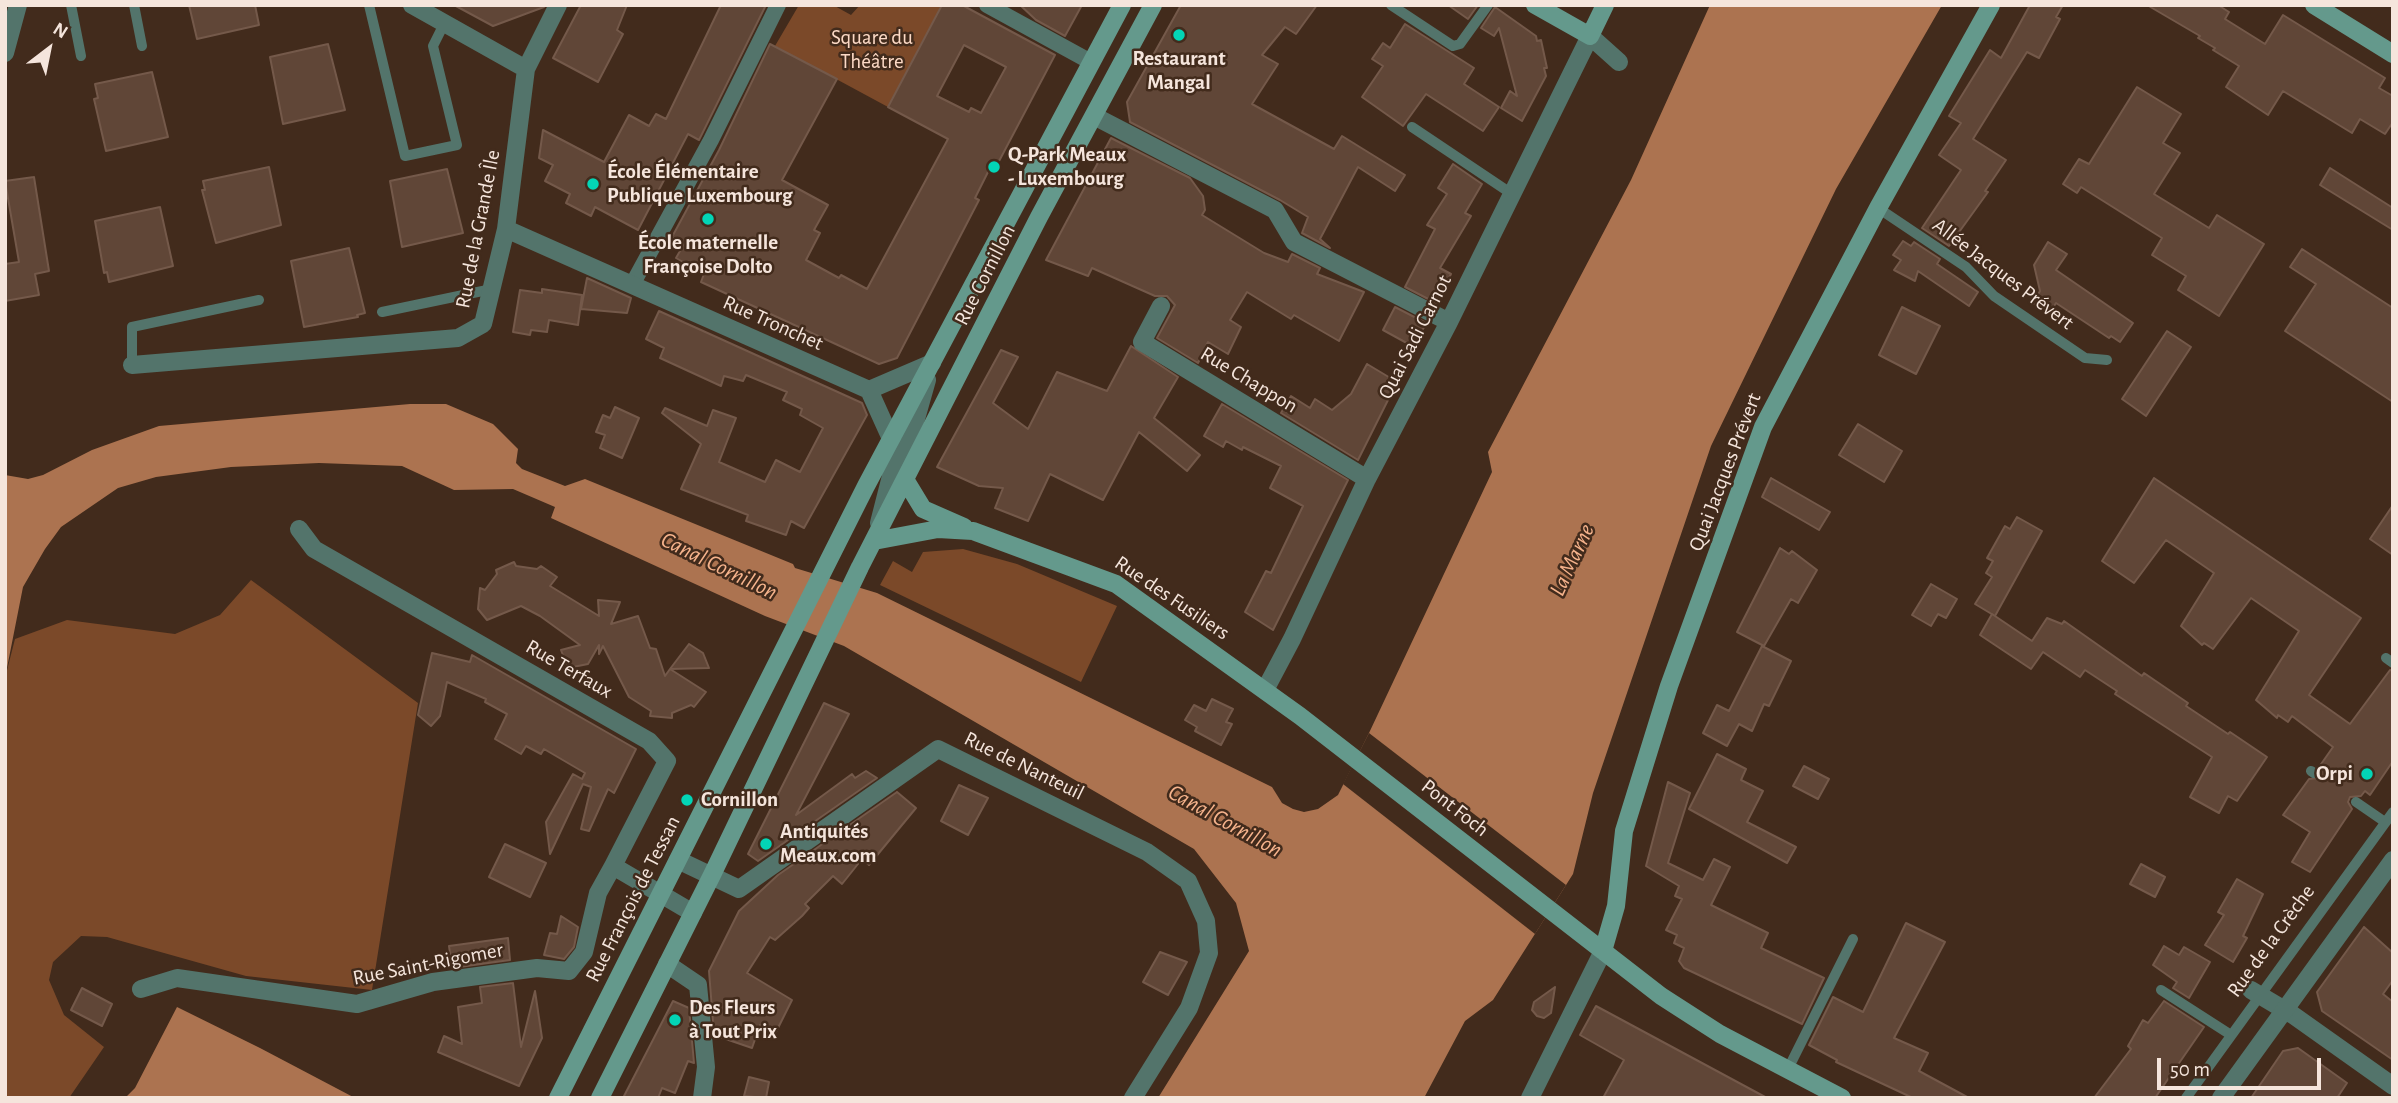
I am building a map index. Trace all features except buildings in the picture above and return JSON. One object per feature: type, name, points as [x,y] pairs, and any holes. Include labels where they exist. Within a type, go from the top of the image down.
[{"type":"main road","name":"Rue Cornillon","points":[[831,556],[1122,5]]},
{"type":"main road","name":"Rue Cornillon","points":[[712,875],[860,567],[1153,5]]},
{"type":"main road","points":[[1535,5],[1590,36]]},
{"type":"main road","name":"Quai Sadi Carnot","points":[[1590,36],[1605,5]]},
{"type":"main road","name":"Quai Jacques Prévert","points":[[1603,950],[1616,905],[1624,831],[1669,686],[1763,427],[1878,208],[1991,5]]},
{"type":"main road","points":[[2314,5],[2393,54]]},
{"type":"main road","name":"Rue des Fusiliers","points":[[906,481],[923,509],[973,531],[1116,584],[1328,737]]},
{"type":"main road","name":"Rue des Fusiliers","points":[[874,541],[938,529],[973,531]]},
{"type":"main road","name":"Rue François de Tessan","points":[[558,1098],[831,556]]},
{"type":"main road","name":"Pont Foch","points":[[1328,737],[1661,996],[1700,1022],[1842,1098]]},
{"type":"main road","points":[[600,1098],[712,875]]},
{"type":"street","points":[[5,54],[18,5]]},
{"type":"street","points":[[412,5],[526,69]]},
{"type":"street","name":"Rue de la Grande Île","points":[[132,365],[458,338],[483,324],[506,229],[526,69],[558,5]]},
{"type":"street","points":[[632,285],[711,140],[778,5]]},
{"type":"street","points":[[987,5],[1091,61]]},
{"type":"street","points":[[1590,36],[1619,62]]},
{"type":"street","name":"Quai Sadi Carnot","points":[[1265,690],[1292,639],[1367,479],[1449,322],[1590,36]]},
{"type":"street","points":[[1094,116],[1275,210],[1294,242],[1449,322]]},
{"type":"street","name":"Rue Tronchet","points":[[506,229],[869,390]]},
{"type":"street","name":"Rue Chappon","points":[[1161,306],[1142,342],[1367,479]]},
{"type":"street","points":[[874,541],[891,476],[892,441],[869,390],[932,363]]},
{"type":"street","points":[[906,481],[906,454],[932,363]]},
{"type":"street","name":"Rue Terfaux","points":[[299,529],[314,549],[649,741],[667,761],[613,866]]},
{"type":"street","name":"Rue de Nanteuil","points":[[712,875],[739,889],[938,749],[1147,852],[1188,881],[1206,921],[1209,953],[1189,1008],[1133,1098]]},
{"type":"street","points":[[678,860],[712,875]]},
{"type":"street","points":[[2221,1098],[2392,862]]},
{"type":"street","points":[[613,866],[693,913]]},
{"type":"street","name":"Rue Saint-Rigomer","points":[[141,989],[177,978],[357,1004],[433,982],[537,968],[569,971],[584,952],[598,893],[613,866]]},
{"type":"street","points":[[1530,1098],[1603,950]]},
{"type":"street","points":[[667,964],[698,985],[706,1067],[702,1098]]},
{"type":"street","points":[[2255,993],[2293,1015],[2393,1086]]},
{"type":"lane","points":[[71,5],[81,56]]},
{"type":"lane","points":[[134,5],[142,46]]},
{"type":"lane","points":[[369,5],[405,156],[457,145],[433,46],[444,24]]},
{"type":"lane","points":[[1391,5],[1453,46],[1460,44],[1488,5]]},
{"type":"lane","points":[[1412,127],[1513,194]]},
{"type":"lane","name":"Allée Jacques Prévert","points":[[1878,208],[1966,267],[1994,296],[2085,358],[2107,360]]},
{"type":"lane","points":[[382,312],[492,289]]},
{"type":"lane","points":[[132,365],[132,327],[259,300]]},
{"type":"lane","points":[[2356,803],[2385,822]]},
{"type":"lane","name":"Rue de la Crèche","points":[[2186,1098],[2231,1035],[2255,993],[2393,812]]},
{"type":"lane","points":[[1788,1069],[1853,939]]},
{"type":"lane","points":[[2161,990],[2231,1035]]},
{"type":"green space","name":"Square du Théâtre","points":[[799,5],[833,5],[851,15],[860,5],[942,5],[888,107],[775,46]]},
{"type":"green space","points":[[963,549],[1017,564],[1117,606],[1081,682],[880,585],[893,561],[912,572],[923,552]]},
{"type":"green space","points":[[251,580],[418,703],[372,990],[246,976],[107,937],[81,936],[53,962],[49,980],[64,1015],[104,1047],[69,1098],[5,1098],[5,678],[15,639],[67,620],[175,634],[220,615]]},
{"type":"water","points":[[1710,5],[1942,5],[1836,189],[1711,446],[1593,793],[1573,874],[1493,1000],[1465,1021],[1424,1098],[1158,1098],[1249,951],[1236,903],[1194,849],[844,646],[765,616],[551,518],[555,507],[513,489],[454,490],[402,466],[319,463],[231,467],[156,477],[118,488],[61,527],[45,549],[23,587],[5,678],[5,475],[28,479],[43,475],[92,450],[159,426],[410,404],[446,404],[493,424],[518,449],[516,463],[522,469],[565,486],[585,479],[793,564],[795,568],[877,593],[1272,787],[1282,803],[1293,809],[1304,812],[1318,809],[1338,795],[1369,733],[1492,472],[1488,452],[1631,180]]},
{"type":"water","points":[[177,1007],[355,1098],[125,1098],[135,1088]]},
{"type":"pier","points":[[1369,733],[1566,885],[1535,934],[1343,784]]},
{"type":"place","name":"Restaurant Mangal","points":[[1179,35]]},
{"type":"place","name":"Q-Park Meaux - Luxembourg","points":[[994,167]]},
{"type":"place","name":"École Élémentaire Publique Luxembourg","points":[[593,184]]},
{"type":"place","name":"École maternelle Françoise Dolto","points":[[708,219]]},
{"type":"place","name":"Orpi","points":[[2367,774]]},
{"type":"place","name":"Cornillon","points":[[687,800]]},
{"type":"place","name":"Antiquités Meaux.com","points":[[766,844]]},
{"type":"place","name":"Des Fleurs à Tout Prix","points":[[675,1020]]},
{"type":"water label","name":"La Marne","points":[[1572,560]]},
{"type":"water label","name":"Canal Cornillon","points":[[719,566]]},
{"type":"water label","name":"Canal Cornillon","points":[[1225,821]]}]
